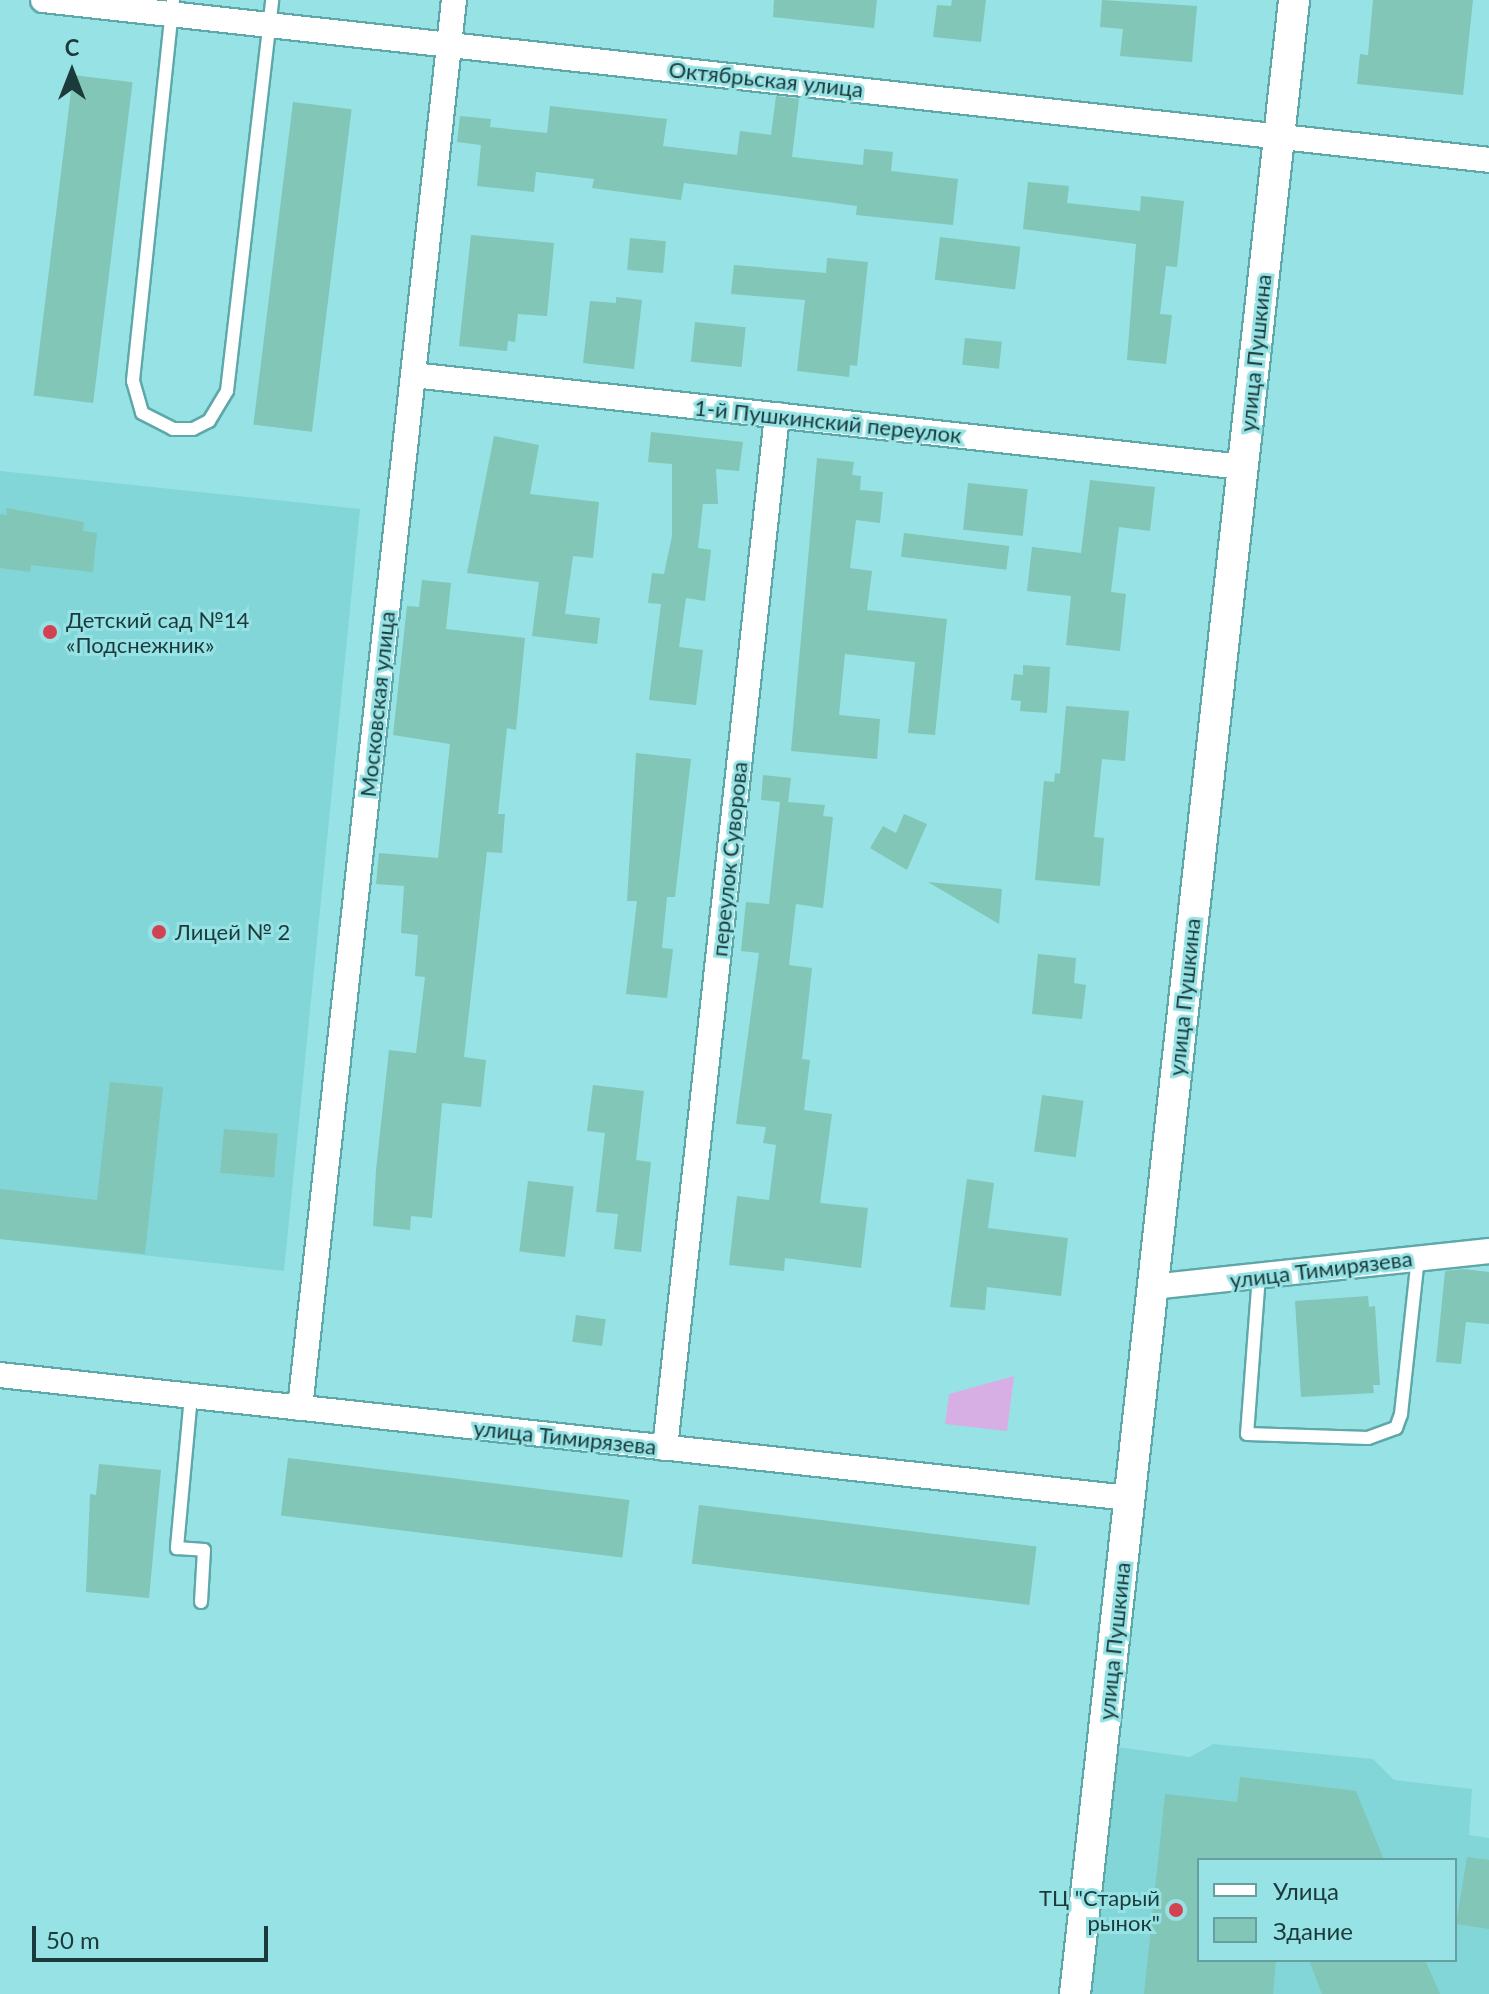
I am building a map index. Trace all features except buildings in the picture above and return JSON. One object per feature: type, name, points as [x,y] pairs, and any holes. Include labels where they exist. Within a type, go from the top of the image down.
[{"type":"street","name":"Октябрьская улица","points":[[43,0],[271,12],[449,44],[1489,160]]},
{"type":"street","name":"Московская улица","points":[[300,1408],[454,0]]},
{"type":"street","name":"улица Пушкина","points":[[1075,1994],[1294,0]]},
{"type":"street","name":"1-й Пушкинский переулок","points":[[413,375],[1243,467]]},
{"type":"street","name":"переулок Суворова","points":[[665,1448],[777,415]]},
{"type":"street","name":"улица Тимирязева","points":[[1152,1287],[1489,1251]]},
{"type":"street","name":"улица Тимирязева","points":[[0,1375],[1129,1498]]},
{"type":"lane","points":[[172,7],[133,381],[142,413],[173,429],[193,429],[209,421],[227,391],[271,12]]},
{"type":"lane","points":[[1259,1275],[1247,1434],[1368,1438],[1396,1428],[1401,1414],[1418,1258]]},
{"type":"lane","points":[[191,1396],[177,1548],[204,1550],[201,1602]]},
{"type":"shaded area","name":"Лицей № 2","points":[[0,471],[360,509],[284,1271],[0,1239]]},
{"type":"shaded area","points":[[1014,1376],[1007,1431],[945,1424],[949,1394]]},
{"type":"shaded area","points":[[1213,1744],[1373,1759],[1394,1780],[1472,1789],[1469,1835],[1489,1838],[1489,1994],[1092,1994],[1117,1747],[1190,1757]]},
{"type":"place","name":"Детский сад №14 «Подснежник»","points":[[50,632]]},
{"type":"place","name":"Лицей № 2","points":[[159,932]]},
{"type":"place","name":"ТЦ \"Старый рынок\"","points":[[1176,1910]]}]
